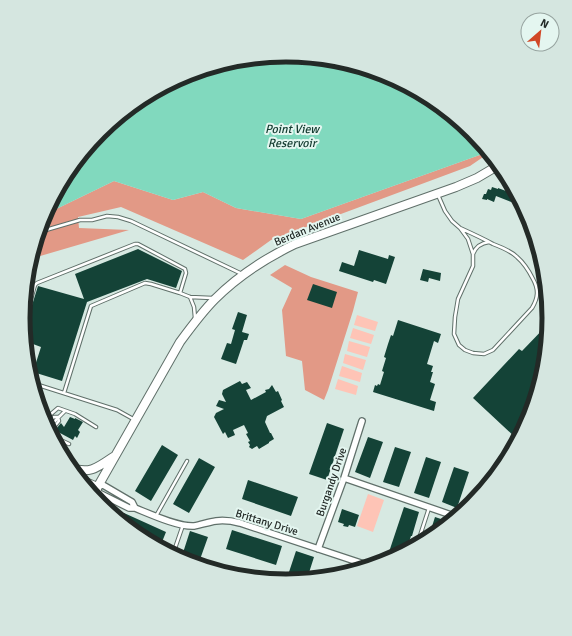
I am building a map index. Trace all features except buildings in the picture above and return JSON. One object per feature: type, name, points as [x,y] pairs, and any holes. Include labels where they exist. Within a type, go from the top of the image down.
[{"type":"main road","name":"Berdan Avenue","points":[[97,487],[180,342],[195,321],[235,280],[264,260],[295,244],[438,194],[477,178],[493,168]]},
{"type":"main road","points":[[80,470],[85,471],[97,468],[115,456]]},
{"type":"main road","points":[[92,485],[97,487]]},
{"type":"street","name":"Burgandy Drive","points":[[318,549],[344,478],[362,420]]},
{"type":"street","points":[[344,478],[450,514]]},
{"type":"street","name":"Brittany Drive","points":[[97,487],[99,492]]},
{"type":"street","name":"Brittany Drive","points":[[100,493],[130,508],[135,508],[155,517],[183,525],[194,526],[227,520],[360,563]]},
{"type":"lane","points":[[438,194],[445,211],[468,239],[473,254],[473,266],[458,299],[454,334],[459,345],[466,350],[473,353],[484,354],[493,350],[532,308],[536,300],[536,284],[530,272],[516,256],[460,228]]},
{"type":"lane","points":[[46,230],[80,220],[92,220],[108,216],[118,217],[131,221],[244,275]]},
{"type":"lane","points":[[473,254],[477,247],[482,243],[489,242]]},
{"type":"lane","points":[[31,299],[37,282],[134,244],[138,244],[185,269],[186,273],[180,293]]},
{"type":"lane","points":[[64,393],[91,306],[145,283],[190,297],[215,299]]},
{"type":"lane","points":[[190,297],[194,307],[195,321]]},
{"type":"lane","points":[[39,385],[117,410],[135,420]]},
{"type":"lane","points":[[49,416],[58,408],[76,414],[96,427]]},
{"type":"lane","points":[[51,420],[54,417],[58,417],[65,411]]},
{"type":"lane","points":[[61,440],[69,444]]},
{"type":"lane","points":[[155,517],[187,461]]},
{"type":"lane","points":[[420,536],[429,507]]},
{"type":"lane","points":[[175,549],[183,525]]},
{"type":"shaded area","points":[[482,154],[484,156],[470,166],[271,240],[243,260],[121,207],[78,217],[79,228],[129,230],[38,257],[54,210],[114,181],[173,200],[203,192],[236,208],[301,219]]},
{"type":"shaded area","points":[[285,265],[311,277],[358,292],[324,400],[305,390],[302,361],[286,356],[282,310],[292,288],[270,275]]},
{"type":"shaded area","points":[[357,315],[378,322],[375,331],[354,325]]},
{"type":"shaded area","points":[[353,328],[374,335],[371,344],[350,338]]},
{"type":"shaded area","points":[[349,341],[370,347],[367,357],[347,351]]},
{"type":"shaded area","points":[[345,354],[366,360],[363,370],[343,363]]},
{"type":"shaded area","points":[[342,366],[362,373],[360,382],[339,376]]},
{"type":"shaded area","points":[[338,379],[358,386],[356,395],[335,389]]},
{"type":"shaded area","points":[[368,494],[384,500],[373,532],[357,526]]},
{"type":"water","name":"Point View Reservoir","points":[[286,62],[319,64],[352,71],[384,81],[414,96],[442,115],[467,137],[482,154],[301,219],[236,208],[203,192],[173,200],[114,181],[54,210],[64,190],[83,162],[105,137],[130,115],[158,96],[188,81],[220,71],[253,64]]}]
